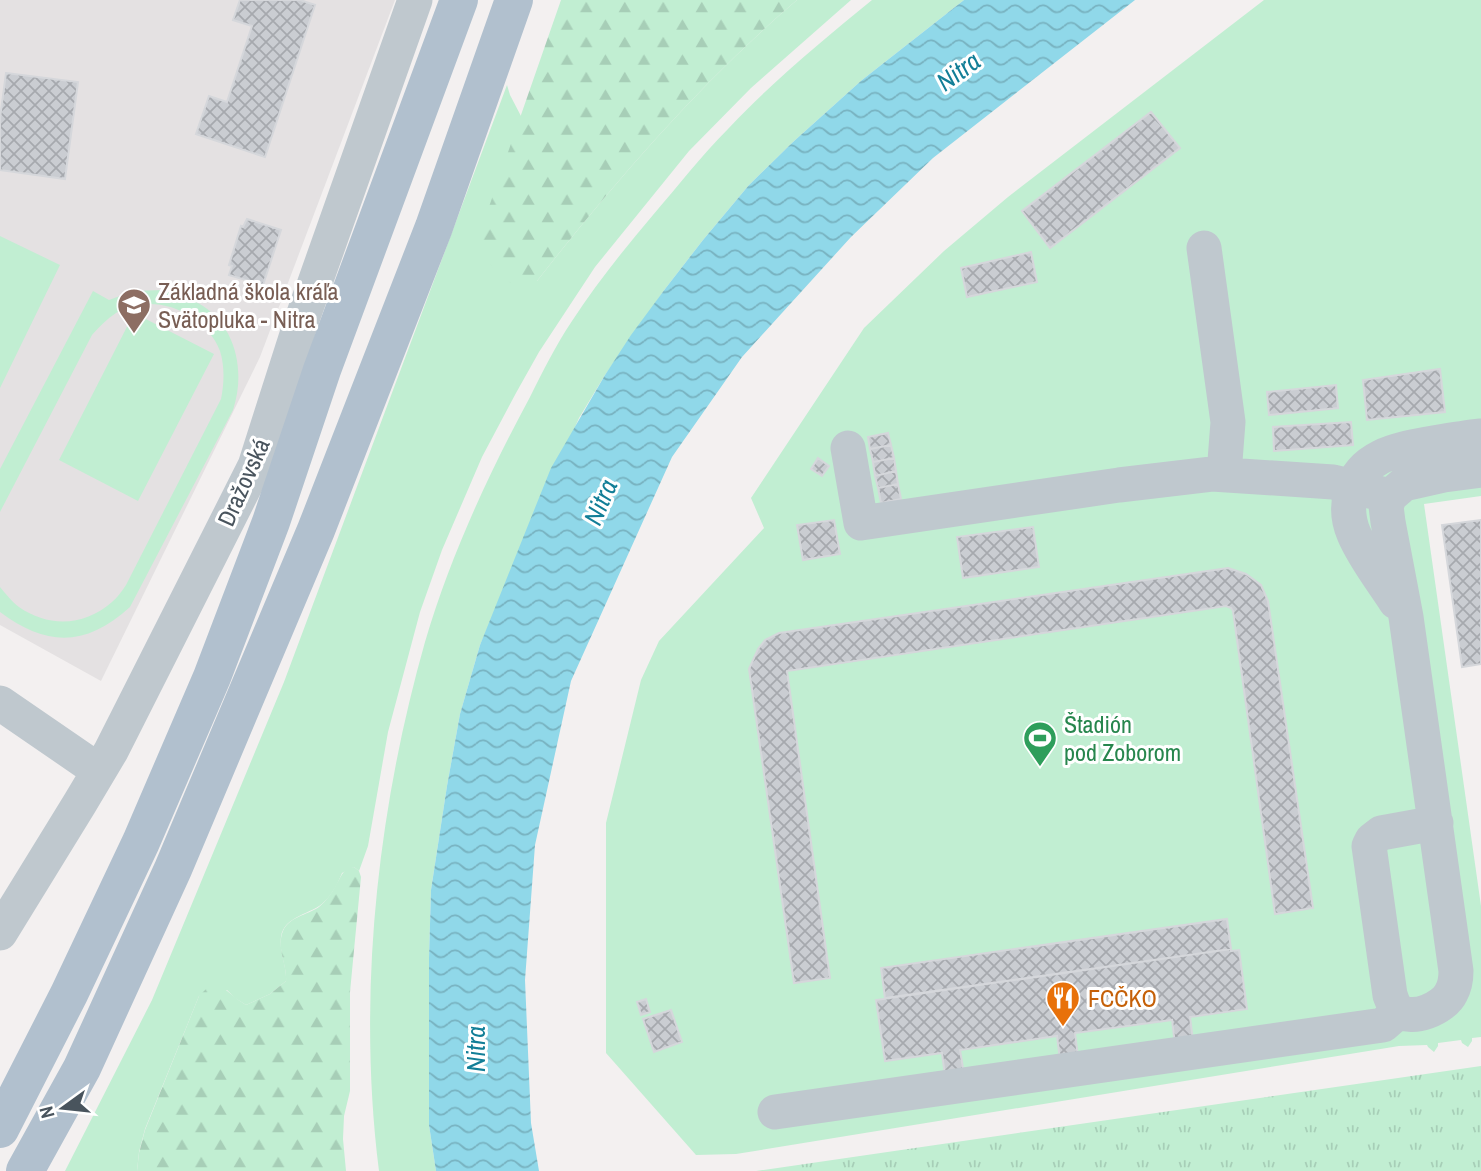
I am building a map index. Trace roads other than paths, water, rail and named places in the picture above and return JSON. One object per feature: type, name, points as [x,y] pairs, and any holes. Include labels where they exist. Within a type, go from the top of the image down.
[{"type":"main road","points":[[0,1129],[69,994],[124,877],[212,677],[271,522],[322,370],[459,0]]},
{"type":"main road","points":[[25,1171],[82,1068],[139,944],[316,530],[434,227],[514,0]]},
{"type":"street","name":"Dražovská","points":[[0,933],[99,771],[255,466],[302,322],[415,0]]},
{"type":"street","points":[[1204,248],[1228,422],[1224,474]]},
{"type":"street","points":[[1406,617],[1354,534],[1348,508],[1352,487],[1367,466],[1388,453],[1481,436]]},
{"type":"street","points":[[848,447],[861,523],[1119,485],[1224,474],[1333,482],[1390,496]]},
{"type":"street","points":[[1436,823],[1381,833],[1369,846],[1390,995],[1393,1004],[1405,1014],[1436,1009],[1445,1003],[1455,983],[1456,971],[1436,823],[1406,617],[1386,506],[1390,496],[1404,484],[1481,470]]},
{"type":"street","points":[[0,703],[99,771]]},
{"type":"street","points":[[775,1112],[1383,1025],[1399,1011]]},
{"type":"water","name":"Nitra","points":[[964,0],[1135,0],[933,158],[851,237],[742,357],[672,457],[571,681],[535,845],[525,980],[531,1123],[539,1171],[436,1171],[429,1125],[429,958],[431,890],[447,786],[460,714],[480,645],[551,468],[631,335],[703,240],[749,185],[862,80]]},
{"type":"place","name":"Základná škola kráľa Svätopluka - Nitra","points":[[134,335]]},
{"type":"place","name":"Štadión pod Zoborom","points":[[1040,768]]},
{"type":"place","name":"FCČKO","points":[[1063,1028]]}]
